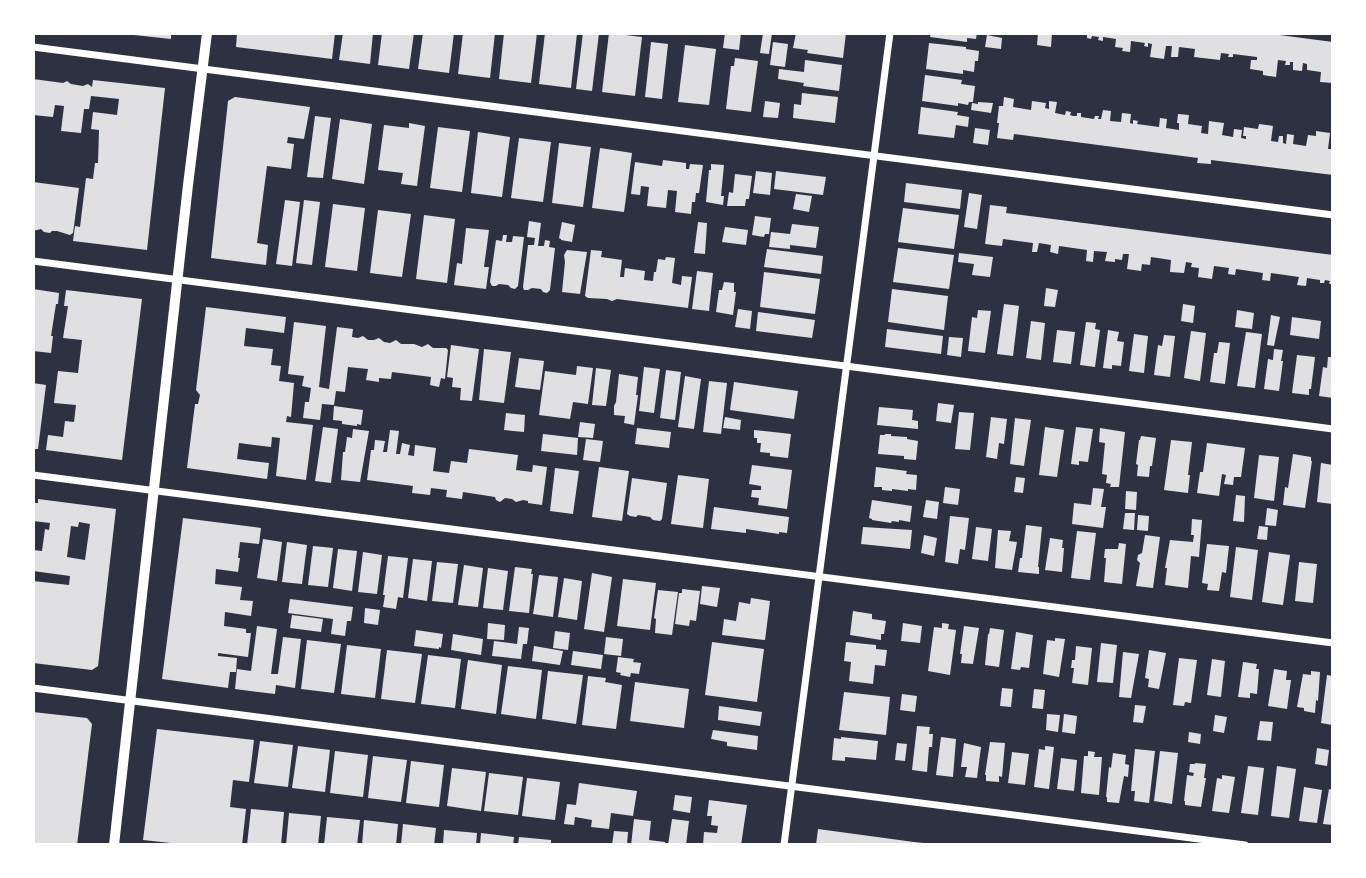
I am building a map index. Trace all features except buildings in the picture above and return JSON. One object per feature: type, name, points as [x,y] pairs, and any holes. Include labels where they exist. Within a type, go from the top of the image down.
[{"type":"street","points":[[114,845],[207,33]]},
{"type":"street","points":[[784,845],[890,33]]},
{"type":"street","points":[[33,47],[1333,215]]},
{"type":"street","points":[[33,261],[1333,429]]},
{"type":"street","points":[[33,475],[1333,643]]},
{"type":"street","points":[[33,688],[1245,845]]}]
